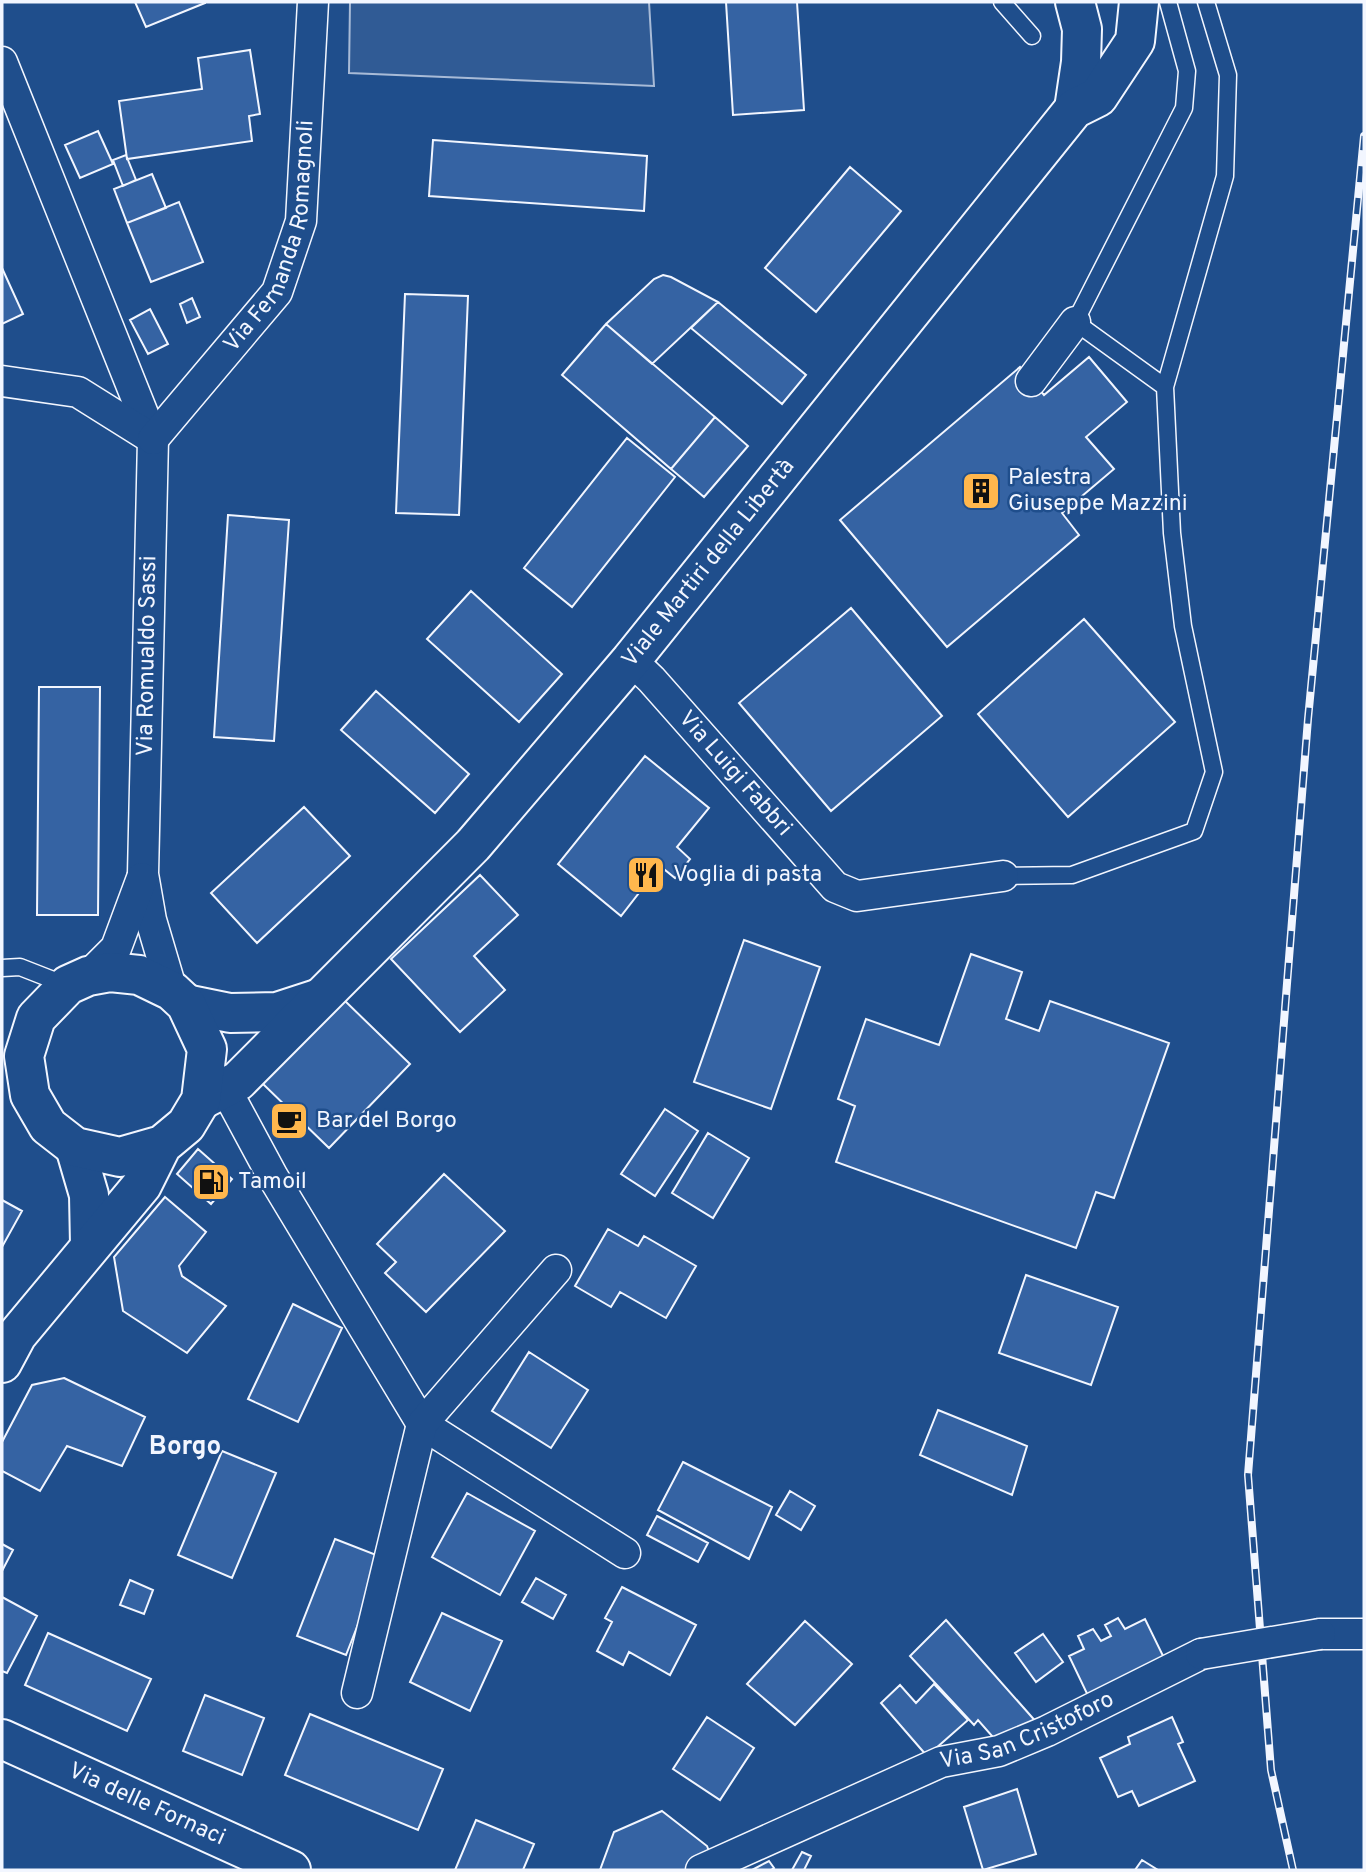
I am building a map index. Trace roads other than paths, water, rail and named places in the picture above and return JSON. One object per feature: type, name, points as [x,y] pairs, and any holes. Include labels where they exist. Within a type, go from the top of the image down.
[{"type":"main road","points":[[1074,110],[1081,62],[1082,29],[1075,2]]},
{"type":"main road","name":"Viale Martiri della Libertà","points":[[321,998],[277,1012],[230,1013],[179,997],[139,975],[110,972],[78,981],[19,1023],[30,1095],[48,1126],[75,1147],[120,1157],[162,1144],[186,1125],[213,1094],[238,1081],[321,998],[473,845],[631,660],[1074,110],[1098,97],[1135,41],[1139,2]]},
{"type":"main road","name":"Viale Martiri della Libertà","points":[[179,997],[207,1049],[213,1094]]},
{"type":"main road","name":"Viale Martiri della Libertà","points":[[2,1363],[17,1335],[142,1185],[162,1144]]},
{"type":"main road","points":[[75,1147],[89,1195],[90,1245]]},
{"type":"main road","name":"Via delle Fornaci","points":[[2,1739],[291,1870]]},
{"type":"street","name":"Via Fernanda Romagnoli","points":[[153,439],[276,292],[301,221],[313,2]]},
{"type":"street","name":"Via Romualdo Sassi","points":[[2,62],[153,439],[143,874],[151,920],[179,997]]},
{"type":"street","points":[[1031,381],[1075,322]]},
{"type":"street","points":[[2,381],[78,391],[153,439]]},
{"type":"street","name":"Via Luigi Fabbri","points":[[631,660],[651,679],[835,887],[857,896],[1003,876]]},
{"type":"street","name":"Via Romualdo Sassi","points":[[78,981],[116,948],[143,874]]},
{"type":"street","points":[[213,1094],[273,1177],[422,1424],[625,1553]]},
{"type":"street","points":[[357,1693],[422,1424],[556,1270]]},
{"type":"street","name":"Via San Cristoforo","points":[[701,1870],[941,1762],[999,1751],[1047,1731],[1201,1654],[1320,1634],[1364,1634]]},
{"type":"lane","points":[[1002,2],[1032,36]]},
{"type":"lane","points":[[1165,387],[1075,322],[1184,108],[1187,71],[1168,2]]},
{"type":"lane","points":[[1003,876],[1072,874],[1194,831],[1214,772],[1183,626],[1172,533],[1165,387],[1225,176],[1228,75],[1206,2]]},
{"type":"lane","points":[[2,968],[20,967],[78,981]]},
{"type":"railway","points":[[1293,1870],[1271,1770],[1248,1475],[1308,719],[1364,136]]},
{"type":"place","name":"Palestra Giuseppe Mazzini","points":[[981,491]]},
{"type":"place","name":"Voglia di pasta","points":[[646,875]]},
{"type":"place","name":"Bar del Borgo","points":[[289,1121]]},
{"type":"place","name":"Tamoil","points":[[211,1182]]},
{"type":"district","name":"Borgo","points":[[185,1447]]}]
